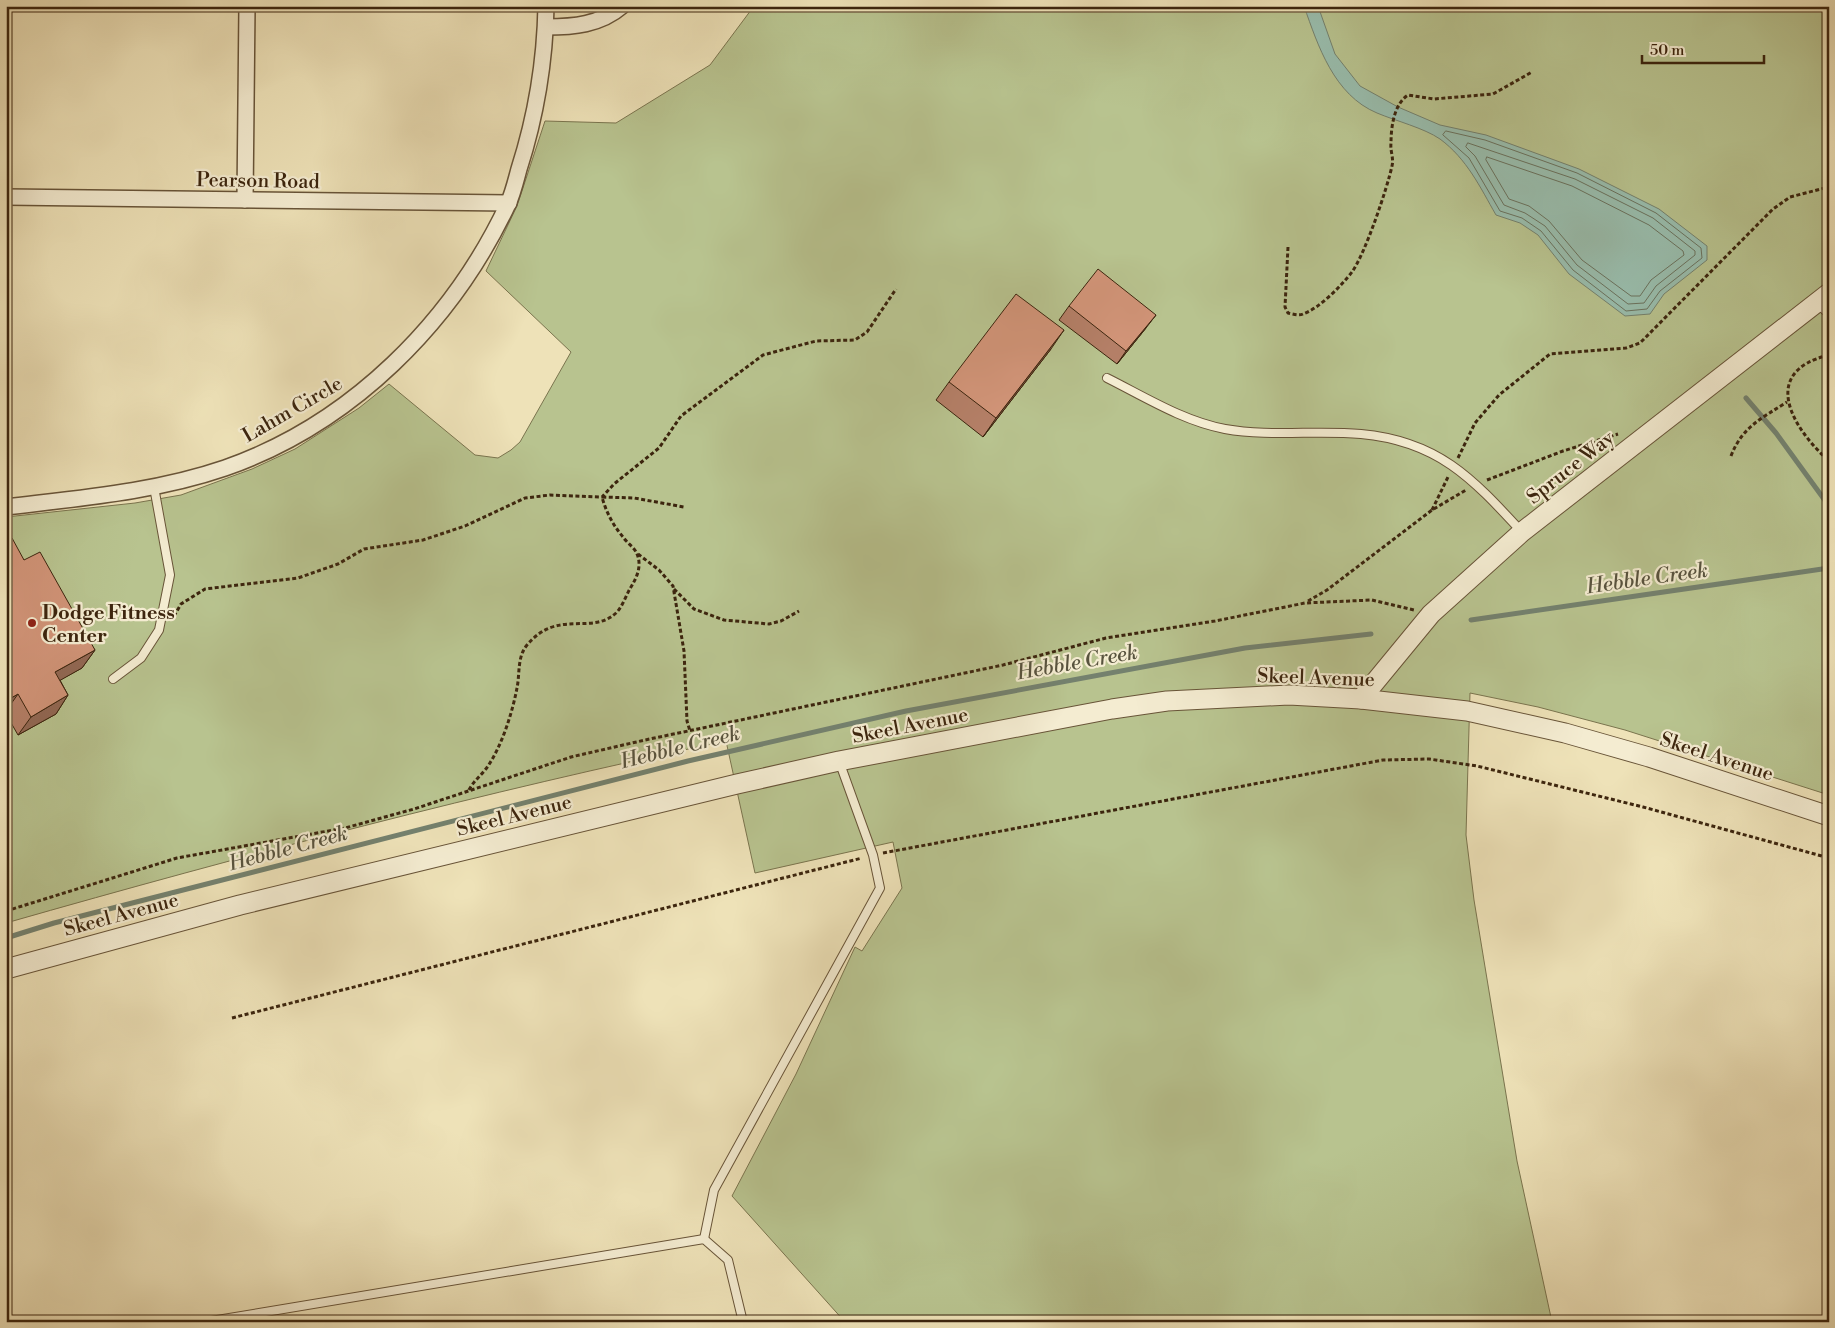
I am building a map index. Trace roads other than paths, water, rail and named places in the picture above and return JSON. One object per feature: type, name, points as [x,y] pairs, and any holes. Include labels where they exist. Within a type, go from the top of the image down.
[{"type":"street","points":[[245,200],[247,6]]},
{"type":"street","name":"Lahm Circle","points":[[6,507],[154,487],[196,477],[258,455],[320,421],[358,394],[406,352],[453,297],[509,203],[535,111],[543,64],[546,6]]},
{"type":"street","points":[[546,27],[579,26],[600,20],[622,6]]},
{"type":"street","name":"Pearson Road","points":[[6,197],[509,203]]},
{"type":"street","name":"Spruce Way","points":[[1361,699],[1432,614],[1522,532],[1825,303]]},
{"type":"street","name":"Skeel Avenue","points":[[6,969],[240,905],[840,761],[1112,709],[1167,701],[1289,696],[1361,699],[1467,711],[1565,733],[1649,757],[1829,816]]},
{"type":"lane","points":[[1108,378],[1174,413],[1225,429],[1361,434],[1408,442],[1454,466],[1477,484],[1522,532]]},
{"type":"lane","points":[[113,679],[141,658],[159,630],[170,575],[154,487]]},
{"type":"lane","points":[[704,1239],[714,1190],[880,888],[873,855],[840,761]]},
{"type":"lane","points":[[205,1322],[704,1239]]},
{"type":"lane","points":[[704,1239],[728,1260],[742,1322]]},
{"type":"water","points":[[1304,6],[1318,6],[1335,54],[1360,86],[1398,107],[1440,125],[1486,135],[1579,169],[1659,209],[1707,246],[1707,260],[1664,294],[1650,314],[1625,316],[1569,274],[1538,235],[1520,223],[1496,215],[1465,164],[1450,147],[1440,139],[1418,128],[1377,113],[1362,105],[1349,94],[1339,82],[1322,53]]},
{"type":"waterway","points":[[1746,398],[1776,433],[1829,506]]},
{"type":"waterway","name":"Hebble Creek","points":[[1471,620],[1829,568]]},
{"type":"waterway","name":"Hebble Creek","points":[[6,938],[54,923],[688,761],[906,711],[1245,648],[1371,634]]},
{"type":"place","name":"Dodge Fitness Center","points":[[32,623]]}]
